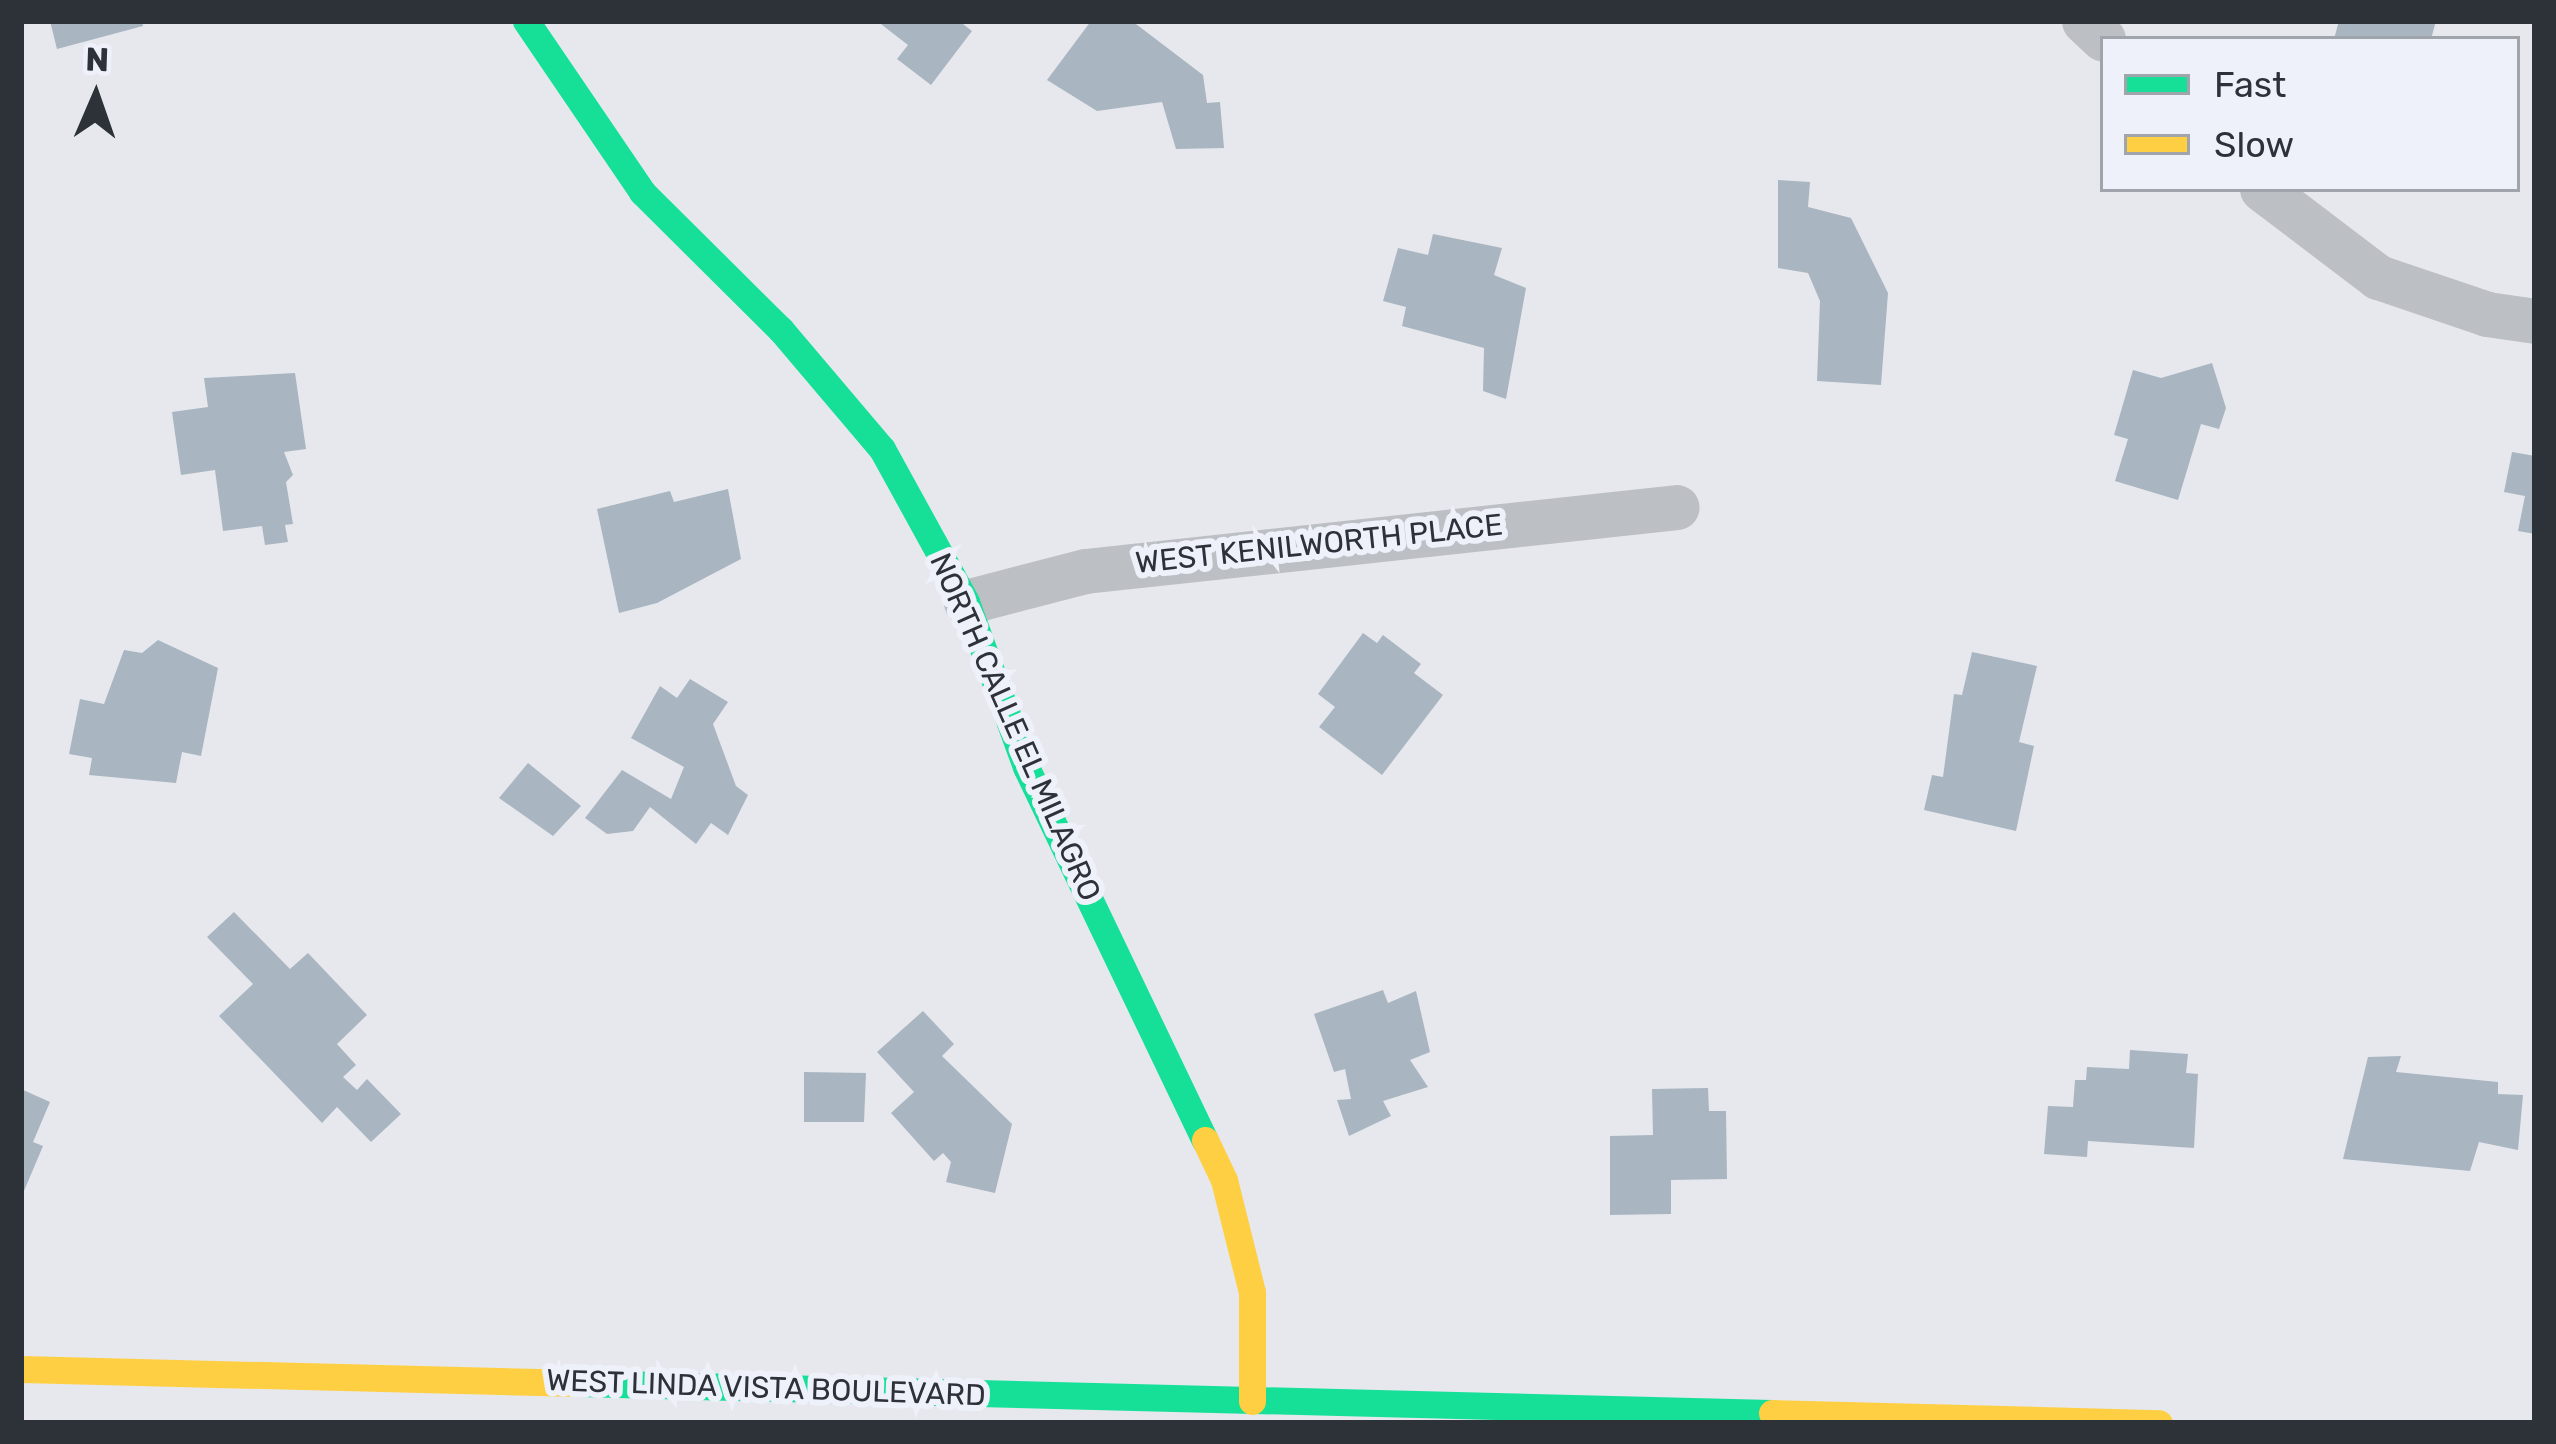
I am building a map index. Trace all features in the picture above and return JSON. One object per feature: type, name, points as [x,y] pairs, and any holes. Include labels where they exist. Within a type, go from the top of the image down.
[{"type":"street","name":"NORTH CALLE EL MILAGRO","points":[[526,21],[642,192],[781,330],[882,449],[966,602],[1026,767],[1224,1180],[1252,1292],[1252,1401]]},
{"type":"street","points":[[2266,192],[2378,277],[2535,322]]},
{"type":"street","name":"WEST KENILWORTH PLACE","points":[[966,602],[1085,571],[1677,507]]},
{"type":"street","name":"WEST LINDA VISTA BOULEVARD","points":[[21,1369],[1252,1401],[1418,1412],[2158,1423]]},
{"type":"building","points":[[50,21],[142,21],[143,26],[57,49]]},
{"type":"building","points":[[877,21],[959,21],[972,31],[931,85],[897,59],[908,45]]},
{"type":"building","points":[[1091,21],[1132,21],[1203,75],[1207,103],[1220,102],[1224,148],[1176,149],[1162,102],[1097,111],[1047,80]]},
{"type":"building","points":[[2339,21],[2436,21],[2432,36],[2335,36]]},
{"type":"building","points":[[1778,180],[1810,182],[1808,207],[1851,218],[1888,293],[1881,385],[1817,381],[1820,301],[1808,273],[1778,268]]},
{"type":"building","points":[[1433,234],[1502,248],[1494,275],[1526,288],[1506,399],[1483,391],[1484,348],[1402,326],[1406,307],[1383,301],[1398,248],[1428,255]]},
{"type":"building","points":[[2212,363],[2226,408],[2219,429],[2201,424],[2178,500],[2115,481],[2128,439],[2114,435],[2133,370],[2161,378]]},
{"type":"building","points":[[295,373],[306,449],[284,452],[293,475],[286,482],[293,524],[285,525],[288,542],[265,545],[262,526],[223,531],[215,470],[181,475],[172,412],[208,407],[204,378]]},
{"type":"building","points":[[2512,452],[2535,456],[2535,534],[2518,531],[2525,496],[2504,492]]},
{"type":"building","points":[[728,489],[741,559],[657,603],[619,613],[597,509],[670,491],[674,502]]},
{"type":"building","points":[[1363,633],[1377,643],[1383,635],[1421,664],[1414,673],[1443,695],[1382,775],[1319,727],[1335,707],[1318,694]]},
{"type":"building","points":[[158,640],[218,668],[201,756],[182,752],[176,783],[89,775],[92,758],[69,754],[80,699],[104,704],[124,650],[142,653]]},
{"type":"building","points":[[1972,652],[2037,666],[2019,742],[2034,746],[2016,831],[1924,810],[1932,775],[1943,777],[1954,694],[1962,695]]},
{"type":"building","points":[[690,679],[728,702],[713,724],[736,786],[748,795],[728,835],[711,823],[696,844],[650,807],[633,831],[607,834],[585,818],[622,770],[671,799],[684,767],[631,738],[660,686],[677,698]]},
{"type":"building","points":[[528,763],[581,806],[553,836],[499,798]]},
{"type":"building","points":[[234,912],[290,969],[308,953],[367,1015],[337,1044],[356,1065],[343,1077],[357,1090],[367,1079],[401,1114],[371,1142],[337,1107],[322,1123],[219,1016],[253,984],[207,937]]},
{"type":"building","points":[[1383,990],[1388,1003],[1416,991],[1430,1052],[1410,1060],[1428,1087],[1383,1101],[1391,1116],[1349,1136],[1337,1100],[1351,1099],[1345,1069],[1334,1072],[1314,1014]]},
{"type":"building","points":[[923,1011],[954,1044],[942,1056],[1012,1124],[995,1193],[946,1182],[951,1162],[943,1153],[934,1161],[891,1113],[914,1092],[877,1052]]},
{"type":"building","points":[[2130,1050],[2188,1054],[2186,1073],[2198,1074],[2194,1148],[2088,1141],[2087,1157],[2044,1154],[2048,1106],[2073,1107],[2075,1080],[2086,1080],[2087,1067],[2129,1069]]},
{"type":"building","points":[[2401,1056],[2396,1072],[2498,1082],[2498,1094],[2523,1095],[2518,1150],[2479,1142],[2470,1171],[2343,1159],[2368,1057]]},
{"type":"building","points":[[804,1072],[866,1073],[864,1122],[804,1122]]},
{"type":"building","points":[[1708,1088],[1709,1111],[1726,1111],[1727,1179],[1671,1180],[1671,1214],[1610,1215],[1610,1136],[1653,1135],[1652,1089]]},
{"type":"building","points":[[21,1089],[50,1102],[33,1142],[43,1146],[21,1198]]},
{"type":"traffic: fast","points":[[526,21],[642,192],[781,330],[882,449],[966,602],[1026,767],[1205,1140]]},
{"type":"traffic: fast","points":[[579,1383],[1772,1413]]},
{"type":"traffic: slow","points":[[1205,1140],[1224,1180],[1252,1292],[1252,1401]]},
{"type":"traffic: slow","points":[[21,1369],[579,1383]]},
{"type":"traffic: slow","points":[[1772,1413],[2159,1423]]}]
